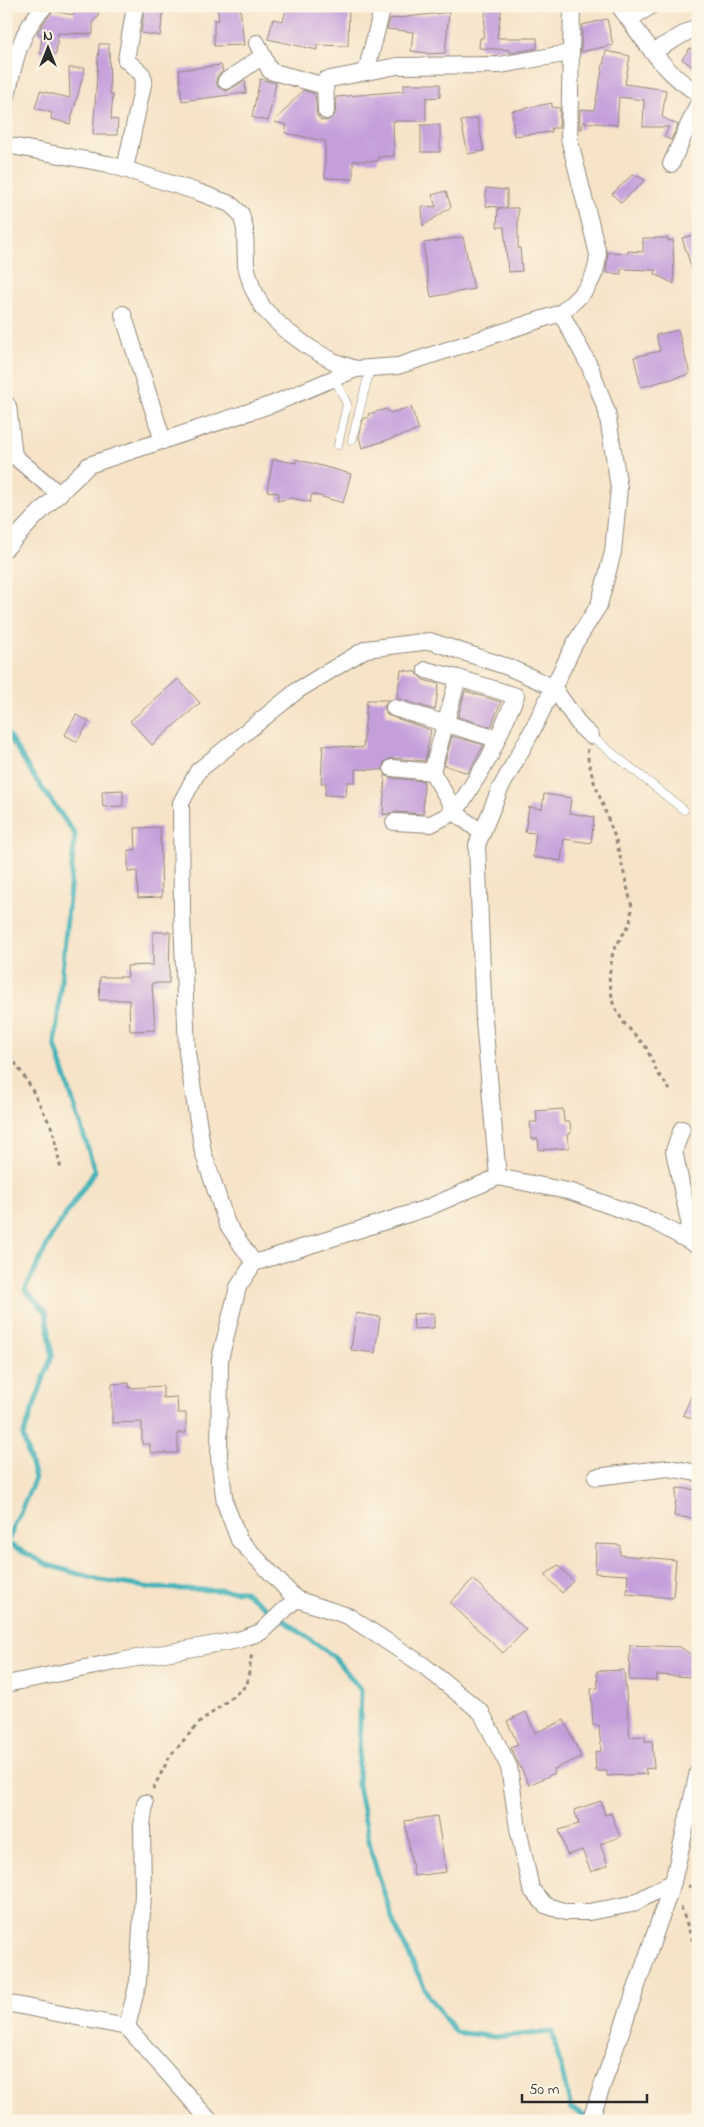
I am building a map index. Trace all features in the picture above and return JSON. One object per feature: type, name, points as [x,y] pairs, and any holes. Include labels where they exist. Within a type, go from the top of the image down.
[{"type":"street","points":[[6,101],[21,40],[38,13],[45,6]]},
{"type":"street","points":[[125,168],[144,80],[142,74],[126,60],[135,6]]},
{"type":"street","points":[[366,72],[383,6]]},
{"type":"street","points":[[6,548],[89,465],[273,404],[334,378],[363,369],[398,366],[561,313],[577,299],[590,284],[597,268],[598,254],[568,138],[572,6]]},
{"type":"street","points":[[651,6],[624,13],[652,52],[664,65],[689,88],[698,93]]},
{"type":"street","points":[[652,52],[698,26]]},
{"type":"street","points":[[226,81],[260,50],[270,71],[325,86]]},
{"type":"street","points":[[326,111],[325,80],[396,66],[500,65],[570,53]]},
{"type":"street","points":[[671,164],[698,104]]},
{"type":"street","points":[[6,145],[125,168],[230,204],[241,214],[245,229],[246,266],[252,287],[264,308],[284,329],[310,348],[335,362],[363,369]]},
{"type":"street","points":[[498,1177],[483,1012],[477,844],[500,789],[533,729],[576,643],[599,605],[613,552],[619,488],[607,412],[590,367],[561,313]]},
{"type":"street","points":[[123,314],[163,441]]},
{"type":"street","points":[[6,404],[8,406],[14,456],[59,494]]},
{"type":"street","points":[[254,1263],[227,1224],[206,1161],[187,1053],[182,914],[181,803],[198,771],[298,690],[366,649],[430,641],[508,667],[553,687],[590,736]]},
{"type":"street","points":[[394,822],[431,824],[456,811],[489,758],[516,696],[426,670]]},
{"type":"street","points":[[458,678],[432,772],[456,811],[482,833]]},
{"type":"street","points":[[394,708],[497,739]]},
{"type":"street","points":[[392,768],[432,772]]},
{"type":"street","points":[[681,1237],[690,1226],[674,1151],[682,1129]]},
{"type":"street","points":[[673,1882],[632,1904],[589,1912],[566,1912],[546,1905],[531,1889],[518,1828],[510,1767],[481,1712],[423,1665],[348,1616],[296,1599],[239,1540],[225,1503],[219,1458],[220,1359],[238,1287],[254,1263],[427,1208],[498,1177],[572,1192],[653,1221],[698,1246]]},
{"type":"street","points":[[596,1477],[668,1468],[698,1473]]},
{"type":"street","points":[[6,1684],[246,1638],[261,1632],[296,1599]]},
{"type":"street","points":[[590,2121],[673,1882],[698,1772]]},
{"type":"street","points":[[127,2027],[138,1982],[143,1892],[142,1826],[145,1803]]},
{"type":"street","points":[[6,2003],[127,2027],[210,2121]]},
{"type":"lane","points":[[352,440],[363,369]]},
{"type":"lane","points":[[334,378],[347,404],[338,445]]},
{"type":"lane","points":[[590,736],[684,810]]},
{"type":"path","points":[[590,736],[587,754],[616,840],[632,907],[630,923],[612,951],[609,977],[612,1003],[623,1022],[646,1047],[657,1072],[670,1090]]},
{"type":"path","points":[[6,1049],[29,1084],[53,1130],[61,1170]]},
{"type":"path","points":[[145,1803],[170,1756],[198,1725],[246,1685],[253,1653],[246,1638]]},
{"type":"path","points":[[673,1882],[698,1956]]},
{"type":"building","points":[[74,6],[99,6],[98,17],[93,21],[93,34],[58,33],[56,54],[40,53],[42,35],[37,33],[44,22],[53,11],[74,15]]},
{"type":"building","points":[[145,6],[164,6],[160,36],[141,33]]},
{"type":"building","points":[[217,6],[240,6],[244,45],[214,46],[214,20],[219,20]]},
{"type":"building","points":[[287,6],[349,6],[348,46],[317,45],[317,50],[268,39],[273,19],[283,21]]},
{"type":"building","points":[[486,6],[502,6],[497,38],[537,38],[537,48],[510,53],[510,50],[479,48],[480,38],[483,38]]},
{"type":"building","points":[[449,12],[445,53],[427,54],[411,51],[413,32],[387,29],[390,19]]},
{"type":"building","points":[[607,19],[613,45],[581,52],[582,25]]},
{"type":"building","points":[[99,44],[109,44],[110,94],[113,94],[111,119],[118,120],[117,135],[93,135]]},
{"type":"building","points":[[690,48],[698,53],[698,71],[682,59]]},
{"type":"building","points":[[606,51],[630,56],[625,84],[666,90],[662,117],[678,125],[671,140],[664,137],[669,127],[643,127],[644,100],[619,97],[617,125],[583,122],[582,129],[579,129],[580,109],[594,110]]},
{"type":"building","points":[[221,65],[223,71],[217,76],[216,81],[218,87],[227,91],[245,80],[246,93],[182,101],[179,70]]},
{"type":"building","points":[[69,68],[85,68],[70,124],[51,119],[52,113],[35,108],[40,91],[70,98]]},
{"type":"building","points":[[260,79],[276,83],[268,121],[252,117]]},
{"type":"building","points":[[404,84],[440,84],[440,97],[426,98],[426,121],[393,121],[394,156],[378,157],[378,161],[353,161],[353,179],[325,178],[325,141],[285,133],[287,125],[274,122],[303,90],[315,94],[317,116],[321,120],[327,121],[335,115],[336,97],[404,91]]},
{"type":"building","points":[[552,103],[552,107],[560,108],[559,128],[551,128],[552,132],[514,136],[512,111]]},
{"type":"building","points":[[477,118],[484,151],[468,154],[461,121]]},
{"type":"building","points":[[421,125],[440,125],[440,152],[421,152]]},
{"type":"building","points":[[633,174],[645,180],[621,203],[612,194]]},
{"type":"building","points":[[486,188],[507,190],[507,208],[486,206]]},
{"type":"building","points":[[446,191],[451,207],[423,226],[422,206],[436,207],[432,195]]},
{"type":"building","points":[[498,208],[518,208],[518,248],[520,248],[522,271],[508,272],[504,227],[497,227]]},
{"type":"building","points":[[698,234],[698,279],[695,279],[682,238]]},
{"type":"building","points":[[463,237],[474,289],[431,297],[425,263],[424,243]]},
{"type":"building","points":[[643,238],[668,238],[668,241],[673,240],[674,284],[655,274],[656,270],[621,269],[621,274],[606,273],[608,252],[643,252]]},
{"type":"building","points":[[678,330],[690,374],[641,387],[634,357],[660,351],[656,335]]},
{"type":"building","points":[[411,407],[419,430],[362,448],[359,437],[363,419],[369,417],[368,414],[386,409],[390,413]]},
{"type":"building","points":[[273,459],[296,463],[296,459],[351,474],[343,503],[312,494],[310,502],[292,498],[277,501],[279,493],[267,491]]},
{"type":"building","points":[[401,670],[416,672],[423,680],[439,684],[435,710],[397,698]]},
{"type":"building","points":[[178,679],[200,703],[152,745],[130,721]]},
{"type":"building","points":[[465,691],[501,702],[491,727],[458,717]]},
{"type":"building","points":[[367,700],[389,700],[384,706],[387,715],[431,730],[425,761],[392,758],[384,762],[383,770],[355,769],[355,782],[347,782],[346,796],[325,795],[326,783],[321,783],[323,745],[363,748]]},
{"type":"building","points":[[76,715],[89,721],[77,742],[65,735]]},
{"type":"building","points":[[452,736],[484,745],[468,773],[444,765]]},
{"type":"building","points":[[385,775],[391,778],[424,781],[423,814],[395,812],[383,815]]},
{"type":"building","points":[[123,790],[123,806],[103,807],[102,791]]},
{"type":"building","points":[[544,794],[571,798],[569,813],[594,817],[591,843],[564,839],[561,861],[533,857],[536,833],[525,832],[529,807],[542,809]]},
{"type":"building","points":[[160,827],[162,897],[138,898],[137,871],[128,872],[128,850],[136,850],[135,828]]},
{"type":"building","points":[[153,932],[170,932],[169,983],[152,983],[155,1030],[130,1031],[129,1000],[99,1000],[100,977],[128,977],[127,966],[153,965]]},
{"type":"building","points":[[563,1109],[564,1122],[570,1122],[571,1133],[567,1135],[569,1148],[539,1150],[538,1139],[532,1139],[530,1122],[537,1122],[536,1111]]},
{"type":"building","points":[[356,1313],[380,1317],[375,1353],[351,1350]]},
{"type":"building","points":[[434,1313],[434,1328],[414,1329],[413,1314]]},
{"type":"building","points":[[698,1381],[698,1421],[683,1415]]},
{"type":"building","points":[[129,1383],[129,1388],[163,1386],[163,1398],[177,1397],[178,1413],[186,1413],[186,1433],[178,1433],[178,1453],[150,1453],[150,1444],[142,1444],[142,1422],[112,1423],[112,1384]]},
{"type":"building","points":[[677,1488],[698,1490],[698,1519],[674,1516]]},
{"type":"building","points":[[596,1544],[620,1545],[620,1555],[676,1560],[673,1598],[627,1594],[628,1575],[595,1573]]},
{"type":"building","points":[[558,1565],[573,1581],[562,1593],[545,1575]]},
{"type":"building","points":[[473,1579],[526,1630],[503,1653],[450,1603]]},
{"type":"building","points":[[630,1645],[680,1647],[692,1655],[692,1677],[657,1675],[657,1681],[629,1680]]},
{"type":"building","points":[[624,1670],[630,1737],[645,1736],[645,1741],[652,1741],[654,1768],[645,1769],[647,1774],[607,1776],[607,1771],[596,1771],[595,1752],[601,1751],[599,1725],[593,1726],[591,1689],[598,1688],[597,1671]]},
{"type":"building","points":[[526,1712],[535,1733],[564,1720],[581,1757],[554,1769],[555,1773],[529,1785],[511,1748],[518,1745],[507,1721]]},
{"type":"building","points":[[601,1801],[605,1815],[611,1813],[620,1837],[600,1844],[608,1865],[591,1872],[582,1850],[567,1855],[559,1830],[579,1824],[574,1810]]},
{"type":"building","points":[[437,1816],[446,1872],[414,1876],[405,1821]]},
{"type":"waterway","points":[[6,731],[32,774],[75,834],[55,1045],[95,1171],[52,1235],[25,1290],[46,1312],[52,1355],[23,1436],[35,1478],[7,1543],[48,1565],[100,1580],[153,1588],[243,1591],[333,1656],[361,1690],[358,1786],[372,1855],[394,1924],[428,1995],[455,2032],[495,2037],[552,2032],[571,2108],[588,2118]]}]
